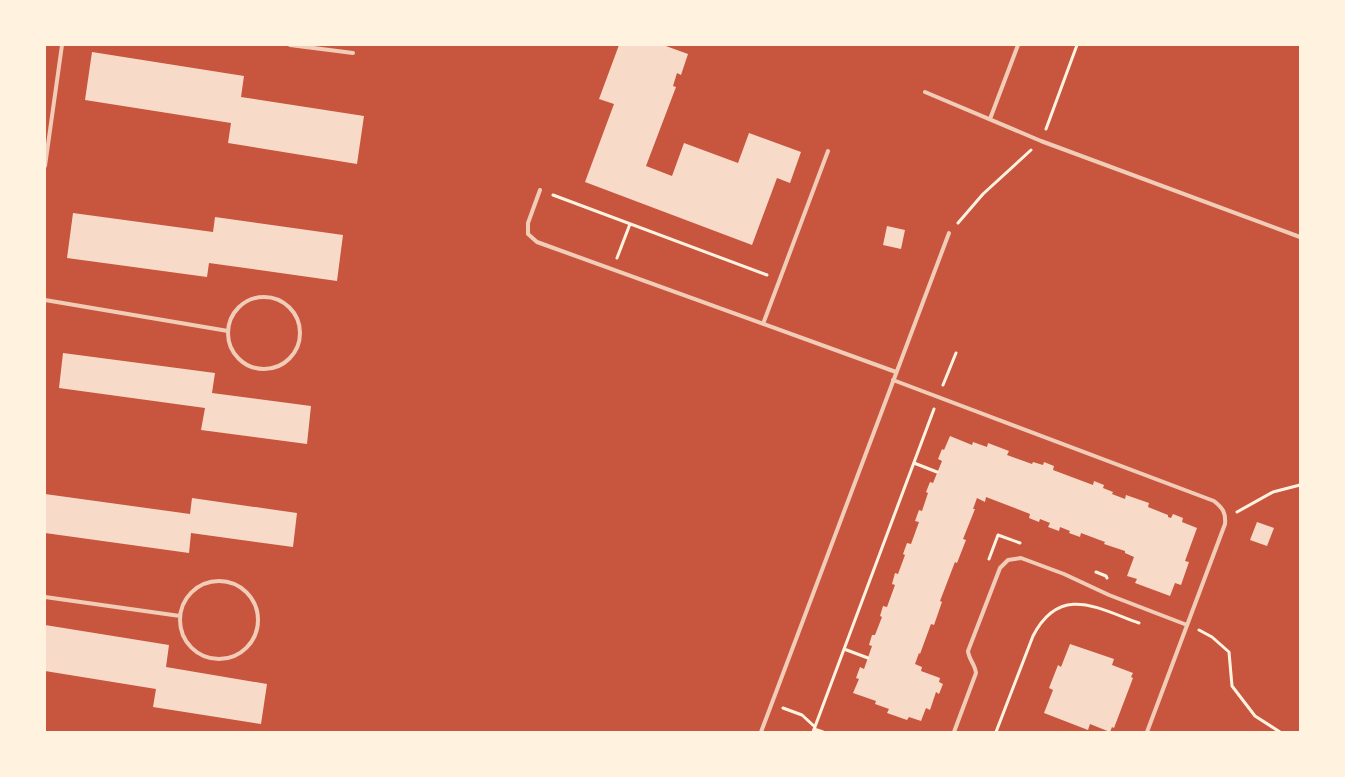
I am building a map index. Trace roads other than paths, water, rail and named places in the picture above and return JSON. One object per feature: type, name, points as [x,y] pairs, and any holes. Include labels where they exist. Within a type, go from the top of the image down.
[{"type":"lane","points":[[45,166],[62,45]]},
{"type":"lane","points":[[290,45],[353,53]]},
{"type":"lane","points":[[990,119],[1018,45]]},
{"type":"lane","points":[[926,92],[1041,141],[1300,237]]},
{"type":"lane","points":[[763,324],[828,151]]},
{"type":"lane","points":[[540,190],[528,223],[528,234],[537,242],[896,372]]},
{"type":"lane","points":[[760,732],[949,233]]},
{"type":"lane","points":[[259,297],[272,297],[283,302],[293,311],[298,322],[300,334],[297,347],[290,357],[280,365],[268,369],[256,368],[244,363],[235,355],[229,344],[228,331],[230,319],[237,308],[247,301],[259,297]]},
{"type":"lane","points":[[45,300],[228,331]]},
{"type":"lane","points":[[893,380],[1214,501],[1222,507],[1226,515],[1225,524],[1147,732]]},
{"type":"lane","points":[[954,732],[976,673],[975,665],[969,658],[968,651],[1000,568],[1008,560],[1021,558],[1064,574],[1108,595],[1187,625]]},
{"type":"lane","points":[[213,581],[226,581],[239,585],[249,593],[256,605],[259,617],[258,630],[252,642],[243,652],[232,658],[219,660],[206,658],[194,651],[186,641],[180,629],[180,616],[183,604],[190,593],[201,585],[213,581]]},
{"type":"lane","points":[[45,597],[180,616]]}]
